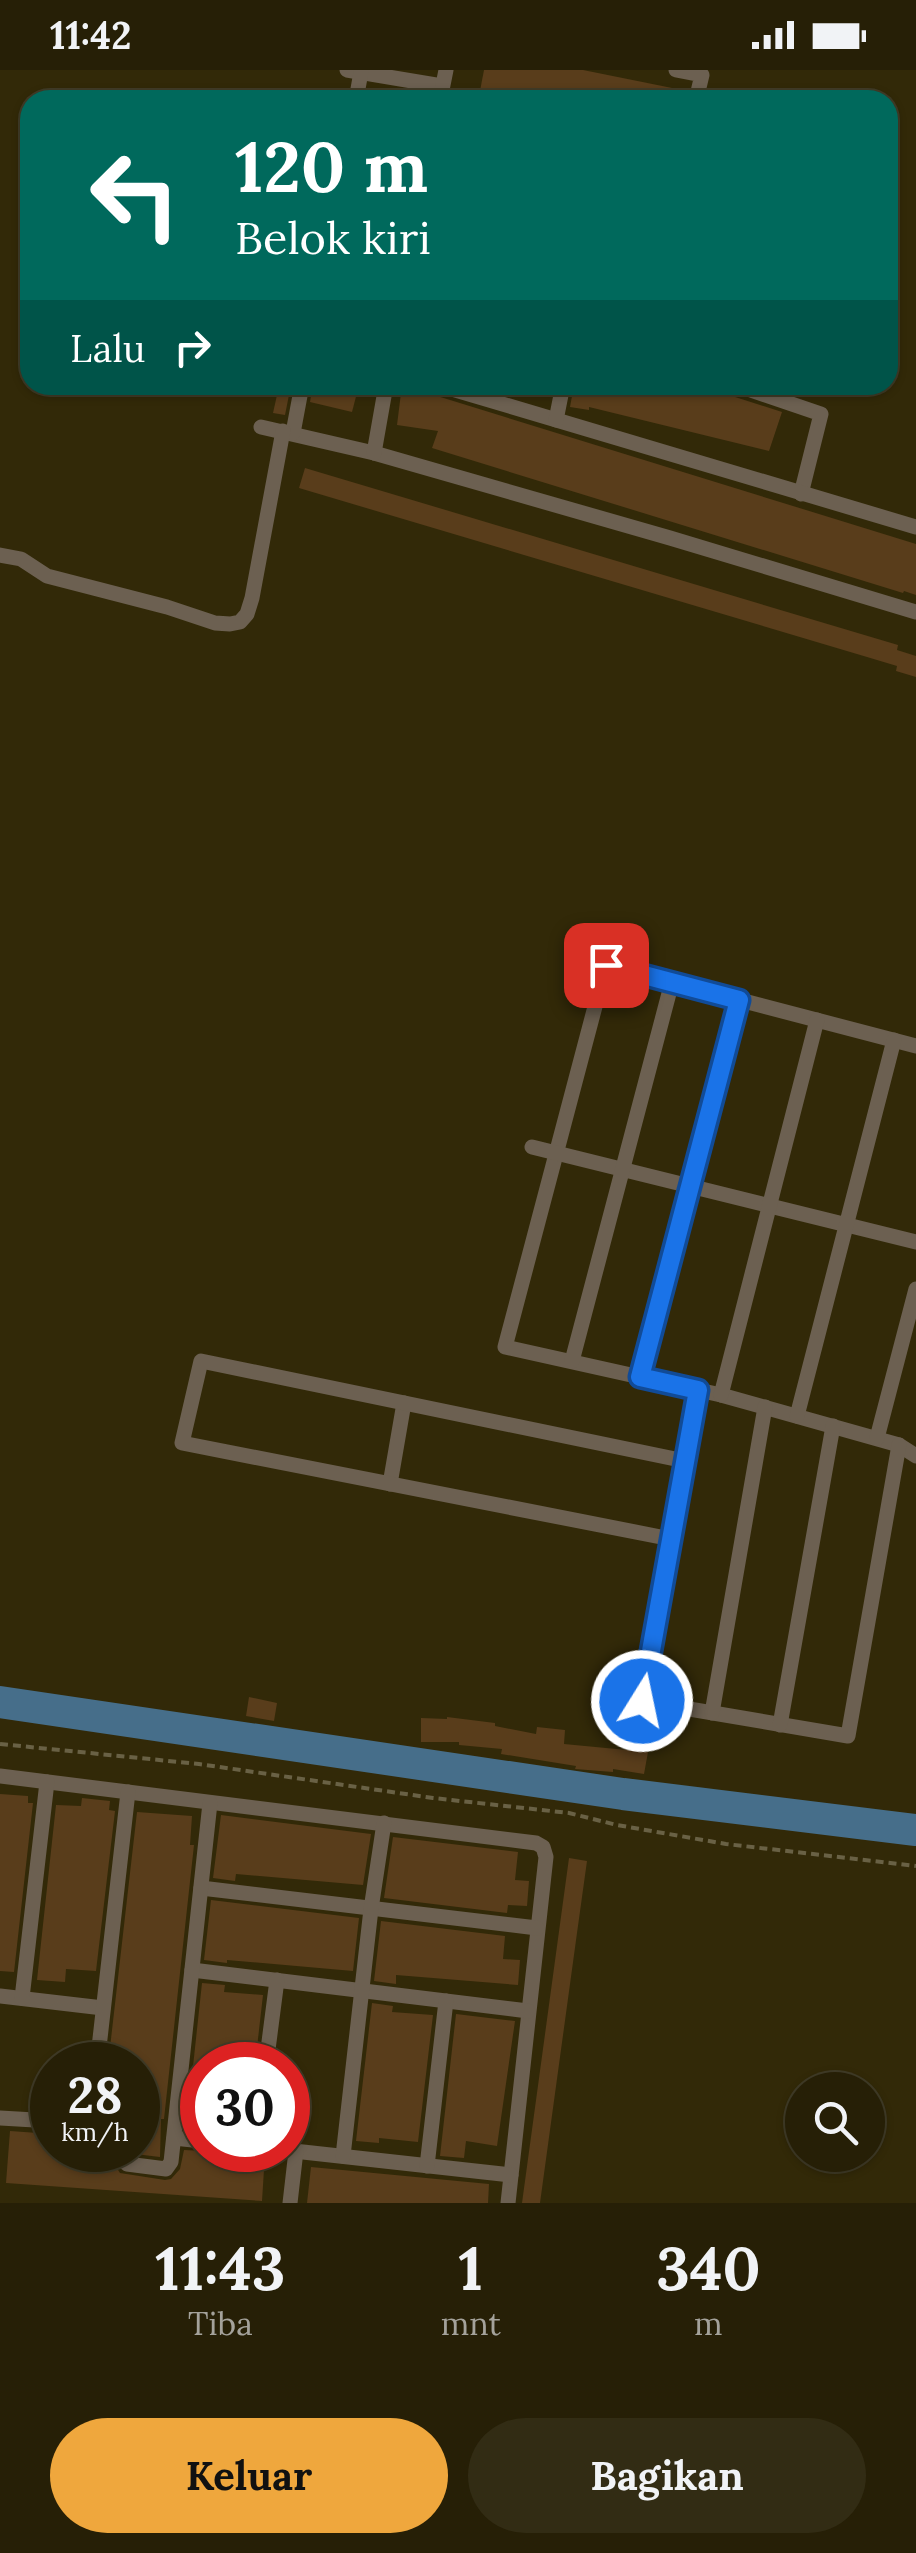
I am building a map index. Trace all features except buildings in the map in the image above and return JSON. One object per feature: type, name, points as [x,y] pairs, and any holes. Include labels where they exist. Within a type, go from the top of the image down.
[{"type":"street","points":[[676,70],[722,78]]},
{"type":"street","points":[[354,71],[443,85]]},
{"type":"street","points":[[698,90],[702,75]]},
{"type":"street","points":[[0,555],[21,559],[47,576],[214,622],[240,622],[252,598],[299,395]]},
{"type":"street","points":[[374,453],[384,395]]},
{"type":"street","points":[[491,395],[556,420],[916,527]]},
{"type":"street","points":[[556,420],[560,395]]},
{"type":"street","points":[[766,395],[822,414],[801,494]]},
{"type":"street","points":[[261,427],[374,453],[916,612]]},
{"type":"street","points":[[916,1046],[606,965],[505,1346],[720,1394],[899,1445],[916,1456]]},
{"type":"street","points":[[572,1361],[672,982]]},
{"type":"street","points":[[640,1377],[739,1000]]},
{"type":"street","points":[[720,1394],[817,1020]]},
{"type":"street","points":[[797,1416],[894,1040]]},
{"type":"street","points":[[532,1148],[916,1242]]},
{"type":"street","points":[[876,1438],[916,1289]]},
{"type":"street","points":[[897,1360],[916,1366]]},
{"type":"street","points":[[671,1539],[182,1443],[201,1362],[685,1461]]},
{"type":"street","points":[[698,1390],[642,1701],[848,1736],[899,1445]]},
{"type":"street","points":[[390,1484],[404,1403]]},
{"type":"street","points":[[712,1713],[766,1407]]},
{"type":"street","points":[[780,1724],[832,1426]]},
{"type":"street","points":[[0,1776],[536,1843],[543,1847],[546,1857],[508,2203]]},
{"type":"street","points":[[22,1998],[47,1782]]},
{"type":"street","points":[[99,2042],[128,1792]]},
{"type":"street","points":[[160,2168],[166,2169],[171,2162],[210,1803]]},
{"type":"street","points":[[344,2156],[370,1908],[384,1824]]},
{"type":"street","points":[[201,1888],[537,1928]]},
{"type":"street","points":[[192,1970],[528,2011]]},
{"type":"street","points":[[269,2042],[277,1980]]},
{"type":"street","points":[[0,1996],[103,2008]]},
{"type":"street","points":[[427,2166],[446,2001]]},
{"type":"street","points":[[0,2118],[30,2120]]},
{"type":"street","points":[[174,2138],[180,2139]]},
{"type":"street","points":[[310,2153],[511,2175]]},
{"type":"street","points":[[290,2172],[290,2203]]},
{"type":"path","points":[[0,1744],[199,1764],[569,1813],[726,1844],[916,1866]]},
{"type":"waterway","points":[[0,1702],[623,1794],[916,1830]]},
{"type":"route","points":[[606,965],[739,1000],[640,1377],[698,1390],[642,1701]]}]
